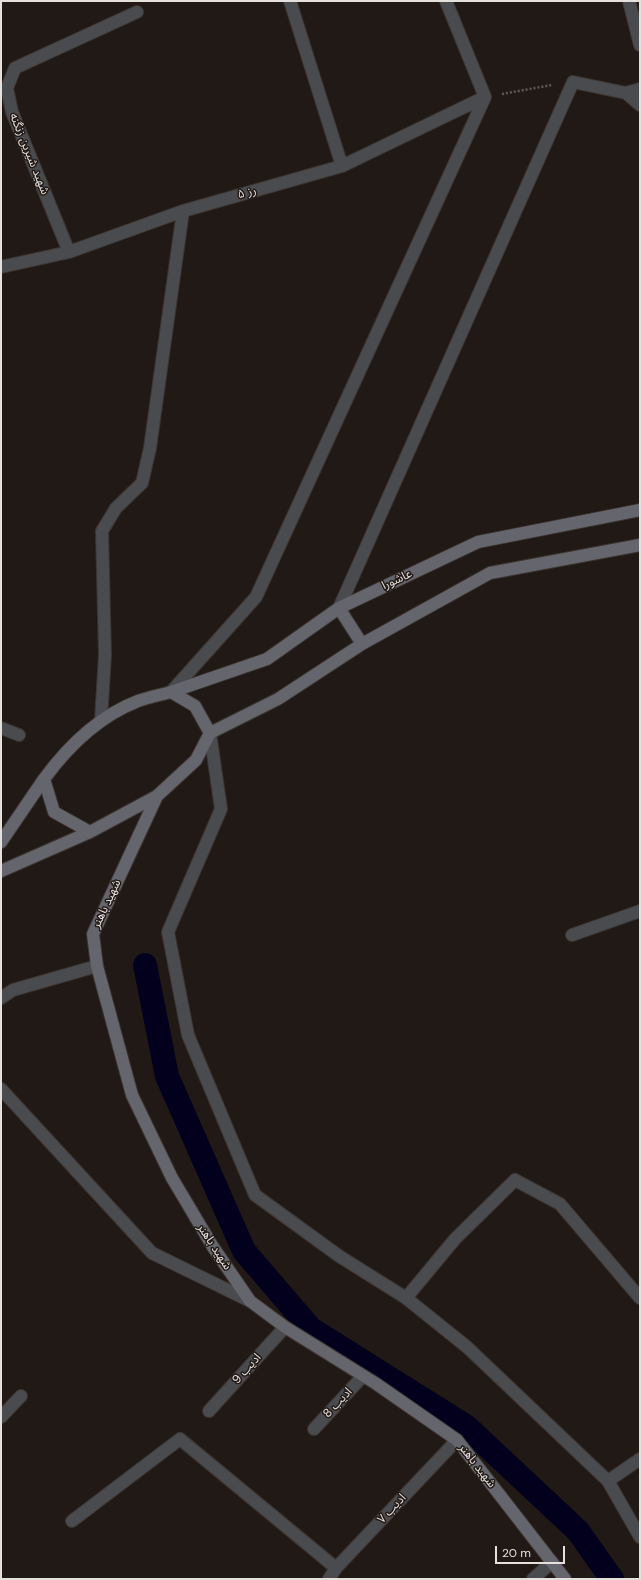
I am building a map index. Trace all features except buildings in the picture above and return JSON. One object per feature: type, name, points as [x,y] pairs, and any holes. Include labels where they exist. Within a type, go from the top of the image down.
[{"type":"street","points":[[290,1],[342,166]]},
{"type":"street","points":[[446,1],[485,97],[256,597],[171,692],[195,706],[210,733],[221,809],[168,932],[188,1035],[255,1195],[339,1256],[406,1298],[467,1347],[608,1481],[640,1537]]},
{"type":"street","points":[[629,1],[640,45]]},
{"type":"street","name":"شهید شیرین زنگنه","points":[[69,252],[12,112],[7,88],[15,68],[137,12]]},
{"type":"street","points":[[362,644],[339,608],[572,82],[626,94],[640,105]]},
{"type":"street","points":[[626,94],[640,90]]},
{"type":"street","name":"رز ۵","points":[[1,267],[69,252],[183,211],[342,166],[485,97]]},
{"type":"street","points":[[101,720],[105,655],[102,532],[116,508],[142,483],[150,448],[183,211]]},
{"type":"street","name":"عاشورا","points":[[1,842],[44,778],[61,757],[101,720],[139,701],[171,692],[267,659],[339,608],[478,542],[640,510]]},
{"type":"street","points":[[1,871],[90,832],[157,796],[196,760],[210,733],[278,699],[362,644],[490,574],[640,545]]},
{"type":"street","points":[[1,728],[19,734]]},
{"type":"street","points":[[44,778],[54,812],[90,832]]},
{"type":"street","name":"شهید باهنر","points":[[157,796],[93,934],[97,966],[132,1095],[172,1178],[213,1247],[250,1302],[284,1327],[363,1376],[457,1440],[565,1579]]},
{"type":"street","points":[[572,935],[640,911]]},
{"type":"street","points":[[1,998],[13,990],[97,966]]},
{"type":"street","points":[[1,1089],[152,1253],[250,1302]]},
{"type":"street","points":[[406,1298],[454,1239],[515,1180],[560,1204],[640,1298]]},
{"type":"street","name":"ادیب 9","points":[[209,1410],[284,1327]]},
{"type":"street","name":"ادیب 8","points":[[314,1429],[363,1376]]},
{"type":"street","points":[[1,1417],[21,1396]]},
{"type":"street","points":[[72,1521],[180,1439],[336,1568]]},
{"type":"street","name":"ادیب ۷","points":[[329,1579],[336,1568],[457,1440]]},
{"type":"street","points":[[608,1481],[640,1458]]},
{"type":"street","points":[[533,1579],[552,1562]]},
{"type":"path","points":[[485,97],[572,82]]},
{"type":"waterway","points":[[145,965],[167,1076],[244,1251],[311,1329],[467,1427],[578,1531],[612,1579]]}]
